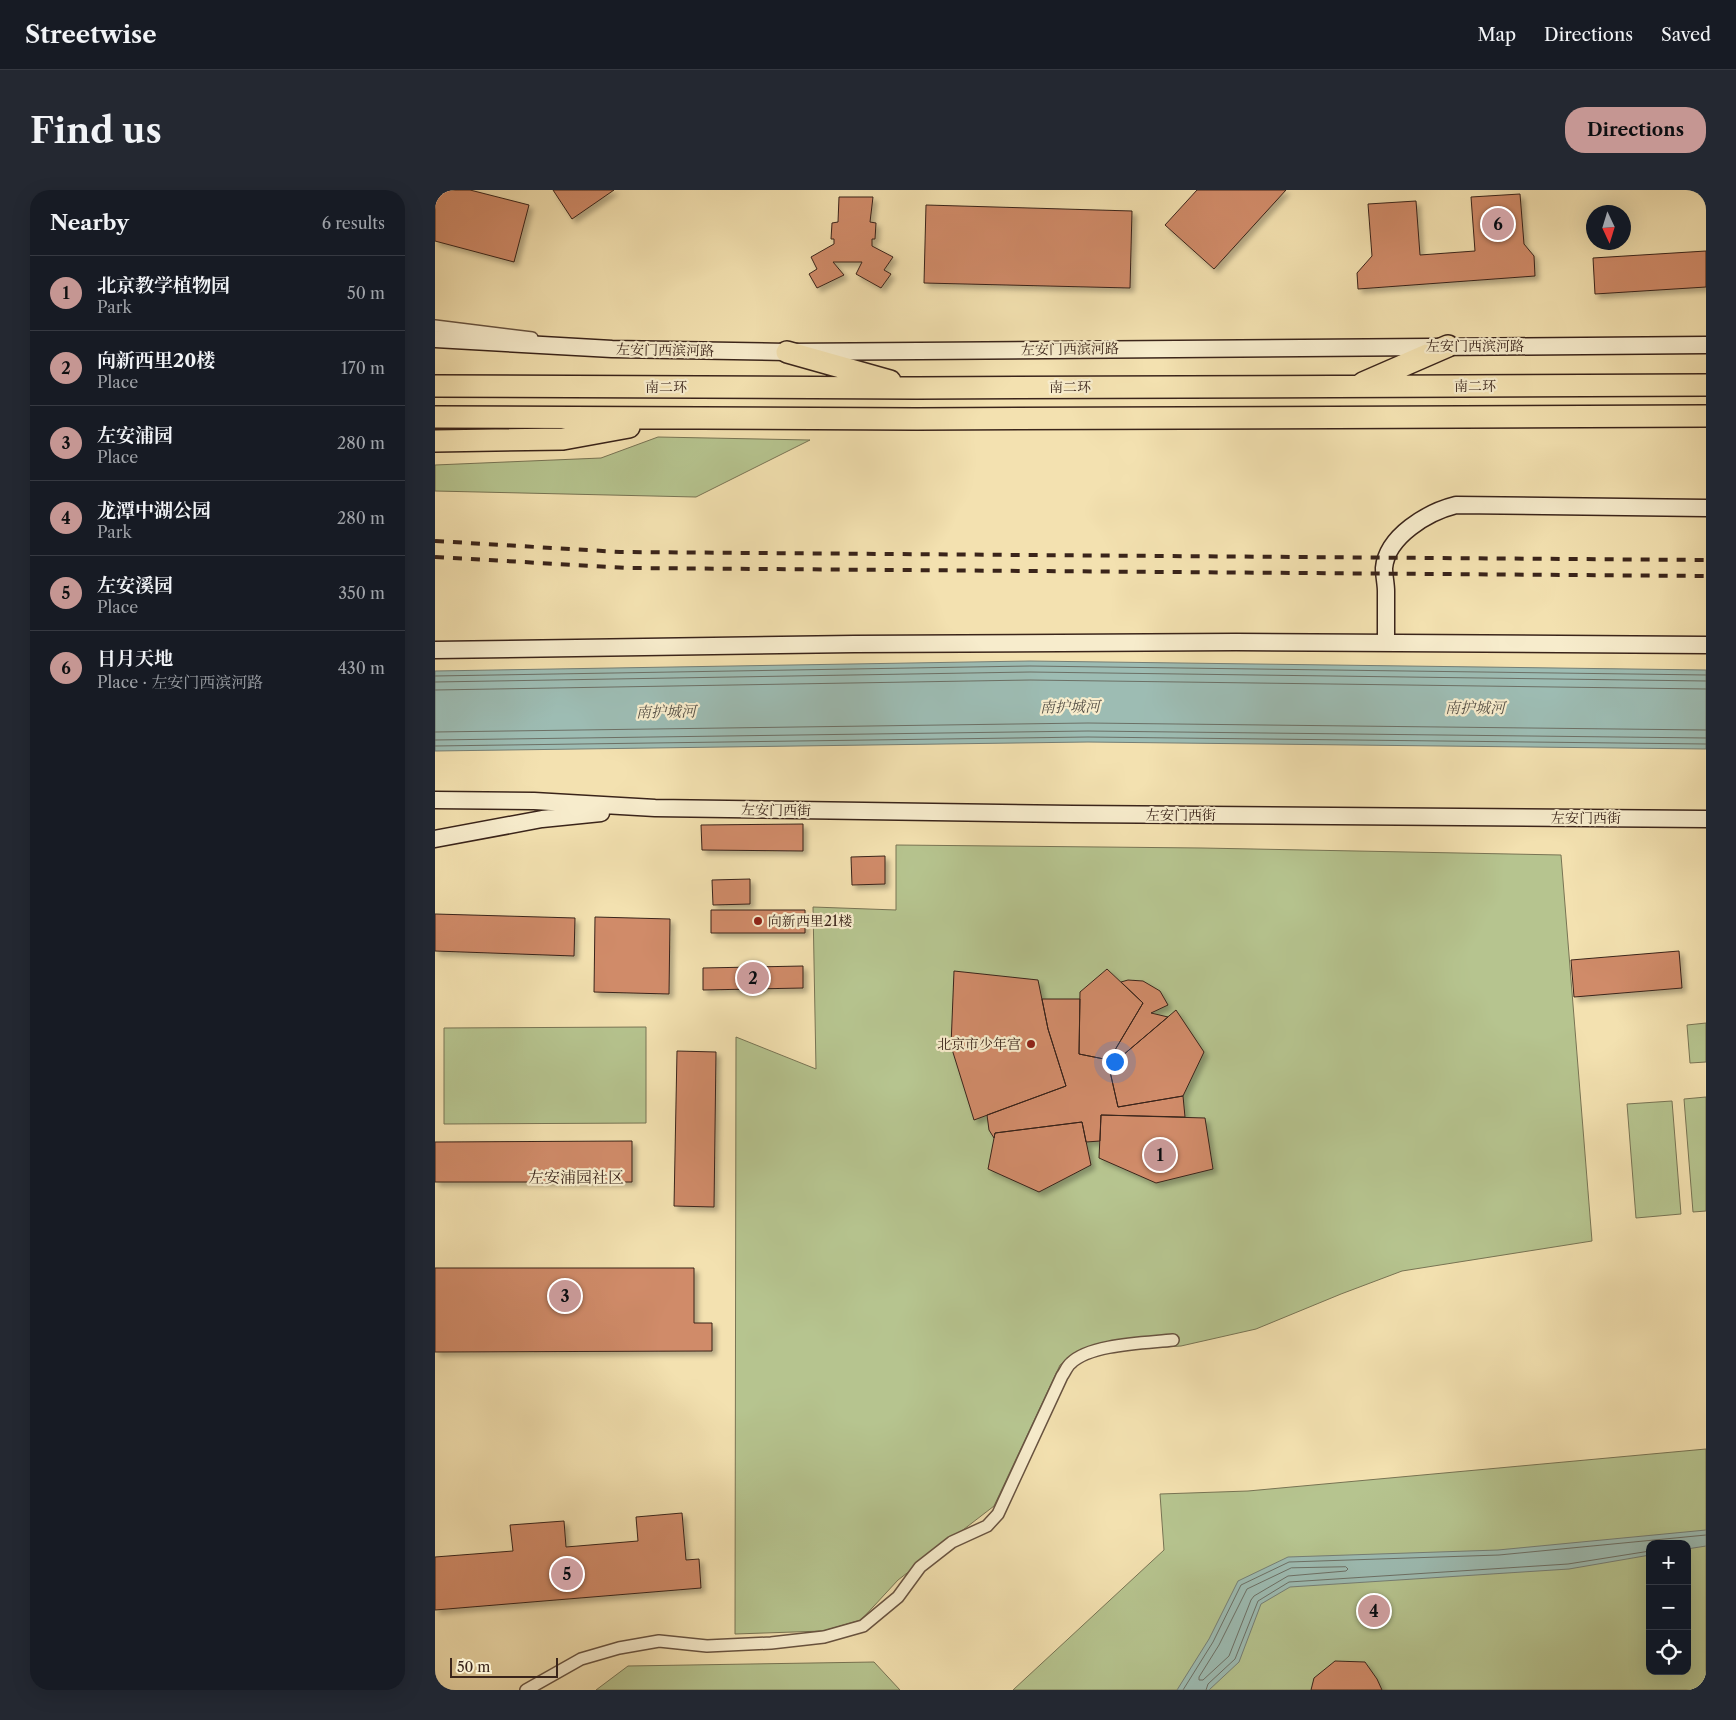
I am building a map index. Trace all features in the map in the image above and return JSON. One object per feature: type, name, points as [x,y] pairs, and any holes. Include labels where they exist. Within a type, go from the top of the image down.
[{"type":"highway","points":[[1355,386],[1448,346]]},
{"type":"highway","points":[[787,352],[917,388]]},
{"type":"highway","name":"南二环","points":[[435,386],[917,388],[1706,385]]},
{"type":"highway","points":[[435,417],[927,419],[1706,416]]},
{"type":"highway","points":[[435,441],[563,440],[677,418]]},
{"type":"street","points":[[435,326],[487,331],[613,349]]},
{"type":"street","name":"左安门西滨河路","points":[[435,339],[613,349],[787,352],[1706,345]]},
{"type":"street","points":[[1386,642],[1384,567],[1392,548],[1405,533],[1419,520],[1440,509],[1456,505],[1706,508]]},
{"type":"street","points":[[435,650],[854,644],[1386,642],[1706,645]]},
{"type":"street","name":"左安门西街","points":[[435,800],[534,801],[655,808],[1073,814],[1706,819]]},
{"type":"street","name":"左安门西街","points":[[435,839],[542,819],[655,808]]},
{"type":"street","points":[[526,1690],[581,1659],[619,1648],[659,1641],[707,1646],[771,1643],[824,1637],[863,1626],[898,1597],[920,1567],[952,1542],[987,1526],[998,1514],[1062,1376],[1071,1363],[1087,1352],[1109,1347],[1173,1340]]},
{"type":"green space","points":[[658,437],[810,440],[696,497],[435,491],[435,465],[601,458]]},
{"type":"green space","points":[[896,845],[1202,848],[1561,855],[1592,1241],[1402,1271],[1256,1329],[1181,1346],[1076,1352],[1060,1365],[994,1506],[898,1580],[861,1620],[823,1631],[735,1634],[736,1037],[816,1069],[813,907],[896,910]]},
{"type":"green space","points":[[1706,1023],[1706,1062],[1690,1063],[1687,1025]]},
{"type":"green space","points":[[646,1027],[646,1123],[444,1124],[444,1028]]},
{"type":"green space","points":[[1706,1097],[1706,1211],[1693,1212],[1684,1099]]},
{"type":"green space","points":[[1672,1101],[1681,1214],[1636,1218],[1627,1104]]},
{"type":"green space","points":[[1706,1449],[1706,1690],[1013,1690],[1164,1550],[1160,1494],[1248,1491]]},
{"type":"green space","points":[[874,1662],[900,1690],[596,1690],[628,1666]]},
{"type":"water","name":"南护城河","points":[[1030,661],[1706,670],[1706,749],[1088,742],[435,751],[435,671]]},
{"type":"water","points":[[1706,1530],[1706,1546],[1691,1548],[1691,1540],[1646,1540],[1646,1556],[1569,1569],[1290,1587],[1261,1604],[1239,1662],[1209,1690],[1177,1690],[1209,1639],[1238,1581],[1288,1557],[1498,1550]]},
{"type":"building","points":[[435,190],[470,190],[529,205],[514,262],[435,241]]},
{"type":"building","points":[[553,190],[614,190],[572,219]]},
{"type":"building","points":[[1197,190],[1286,190],[1214,269],[1165,225]]},
{"type":"building","points":[[1520,194],[1524,244],[1534,256],[1535,276],[1358,289],[1357,273],[1372,256],[1368,204],[1416,201],[1420,255],[1475,251],[1471,197]]},
{"type":"building","points":[[839,197],[873,197],[870,222],[876,223],[875,239],[872,239],[872,246],[893,257],[884,270],[891,274],[881,288],[856,274],[862,262],[833,262],[844,275],[817,288],[809,274],[817,269],[811,257],[834,244],[834,239],[831,239],[832,223],[838,222]]},
{"type":"building","points":[[926,205],[1132,211],[1130,288],[924,283]]},
{"type":"building","points":[[1706,251],[1706,287],[1595,294],[1593,258]]},
{"type":"building","points":[[803,824],[803,851],[702,850],[701,825]]},
{"type":"building","points":[[885,856],[885,884],[852,885],[851,857]]},
{"type":"building","points":[[750,879],[750,904],[713,905],[712,880]]},
{"type":"building","name":"向新西里21楼","points":[[711,910],[805,910],[805,933],[711,933]]},
{"type":"building","points":[[435,914],[575,918],[574,956],[435,951]]},
{"type":"building","points":[[595,917],[670,919],[669,994],[594,992]]},
{"type":"building","points":[[1679,951],[1682,988],[1574,997],[1571,960]]},
{"type":"building","points":[[803,966],[803,988],[703,990],[703,968]]},
{"type":"building","points":[[1107,969],[1143,1003],[1109,1060],[1079,1054],[1080,992]]},
{"type":"building","points":[[954,971],[1038,980],[1048,1029],[1066,1086],[974,1120],[951,1046]]},
{"type":"building","points":[[1128,980],[1143,981],[1160,991],[1168,1005],[1151,1013],[1168,1017],[1109,1067],[1118,1107],[1183,1096],[1185,1117],[1101,1115],[1100,1141],[1086,1142],[1082,1122],[995,1133],[994,1138],[989,1130],[987,1115],[1066,1086],[1048,1029],[1042,999],[1080,999],[1079,1054],[1109,1060],[1143,1003],[1121,982]]},
{"type":"building","points":[[1176,1010],[1204,1052],[1183,1096],[1118,1107],[1109,1067]]},
{"type":"building","points":[[677,1051],[716,1052],[714,1207],[674,1206]]},
{"type":"building","points":[[1101,1115],[1205,1118],[1213,1169],[1156,1183],[1099,1158]]},
{"type":"building","points":[[1082,1122],[1091,1165],[1039,1192],[988,1169],[995,1133]]},
{"type":"building","points":[[632,1141],[632,1182],[435,1182],[435,1142]]},
{"type":"building","points":[[435,1268],[694,1268],[694,1323],[712,1323],[712,1351],[435,1352]]},
{"type":"building","points":[[682,1513],[686,1560],[699,1559],[701,1588],[435,1610],[435,1557],[513,1551],[510,1525],[564,1521],[566,1547],[638,1541],[636,1517]]},
{"type":"building","points":[[1335,1661],[1365,1662],[1382,1690],[1311,1690],[1314,1678]]},
{"type":"railway","points":[[435,541],[620,552],[1706,560]]},
{"type":"railway","points":[[435,557],[628,568],[1706,576]]},
{"type":"place","name":"日月天地","points":[[1498,224]]},
{"type":"place","name":"向新西里21楼","points":[[758,921]]},
{"type":"place","name":"向新西里20楼","points":[[753,978]]},
{"type":"place","name":"北京市少年宫","points":[[1031,1044]]},
{"type":"place","name":"北京教学植物园","points":[[1160,1155]]},
{"type":"place","name":"左安浦园","points":[[565,1296]]},
{"type":"place","name":"左安溪园","points":[[567,1574]]},
{"type":"place","name":"龙潭中湖公园","points":[[1374,1611]]},
{"type":"district","name":"左安浦园社区","points":[[576,1177]]}]
